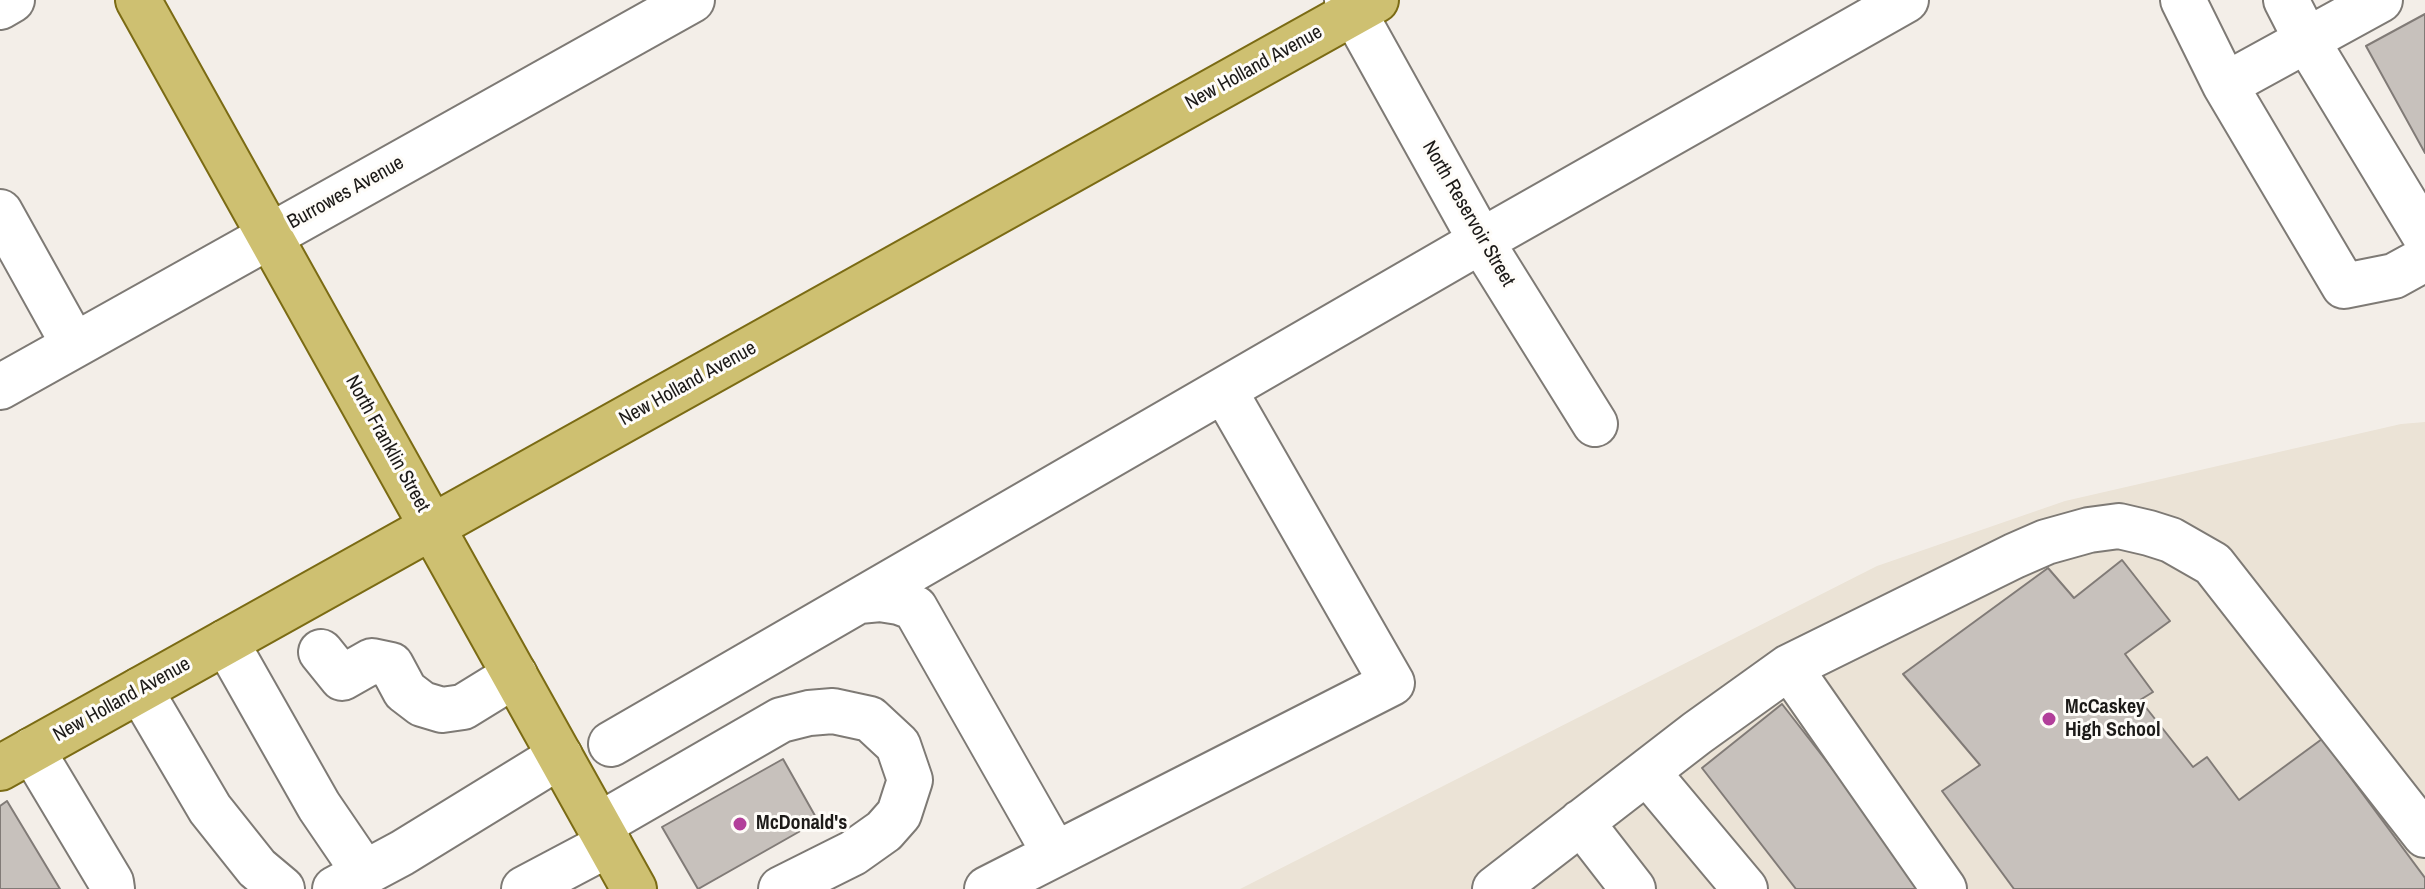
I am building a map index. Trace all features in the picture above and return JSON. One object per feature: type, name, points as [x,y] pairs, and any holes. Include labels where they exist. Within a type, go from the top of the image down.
[{"type":"main road","name":"North Franklin Street","points":[[138,0],[634,889]]},
{"type":"main road","name":"New Holland Avenue","points":[[16,759],[1359,4]]},
{"type":"street","points":[[0,7],[12,0]]},
{"type":"street","name":"Burrowes Avenue","points":[[0,387],[692,0]]},
{"type":"street","points":[[611,744],[1481,241],[1906,0]]},
{"type":"street","points":[[2183,0],[2225,85],[2344,286],[2394,276],[2425,259]]},
{"type":"street","points":[[2286,0],[2307,41],[2425,236]]},
{"type":"street","points":[[2225,85],[2380,0]]},
{"type":"street","name":"North Reservoir Street","points":[[1359,4],[1481,241],[1595,424]]},
{"type":"street","points":[[0,212],[74,345]]},
{"type":"street","points":[[987,889],[1392,683],[1224,390]]},
{"type":"street","points":[[1517,882],[1581,822],[1789,667],[2046,542],[2089,530],[2119,526],[2171,540],[2213,564],[2425,835]]},
{"type":"street","points":[[859,601],[880,599],[915,608],[1055,854]]},
{"type":"street","points":[[226,642],[319,806],[349,880],[402,853],[560,756]]},
{"type":"street","points":[[321,652],[342,678],[372,661],[391,665],[405,691],[422,704],[442,710],[463,707],[515,675]]},
{"type":"street","points":[[1789,667],[1944,889]]},
{"type":"street","points":[[140,690],[210,809],[257,868],[282,889]]},
{"type":"street","points":[[524,889],[781,720],[833,711],[870,719],[898,745],[910,780],[899,814],[884,831],[853,853],[781,889]]},
{"type":"street","points":[[16,759],[88,842],[112,889]]},
{"type":"street","points":[[1647,772],[1745,889]]},
{"type":"street","points":[[1581,822],[1633,889]]},
{"type":"shaded area","points":[[2425,422],[2425,889],[1240,889],[1877,566],[2065,501],[2401,424]]},
{"type":"building","points":[[2425,14],[2425,153],[2366,46]]},
{"type":"building","name":"McCaskey High School","points":[[2122,560],[2170,621],[2125,654],[2153,692],[2140,700],[2193,767],[2207,757],[2239,800],[2322,739],[2425,878],[2425,889],[2014,889],[1942,791],[1980,765],[1903,674],[2048,568],[2074,598]]},
{"type":"building","points":[[1782,704],[1926,889],[1796,889],[1702,768]]},
{"type":"building","name":"McDonald's","points":[[783,759],[818,821],[698,889],[662,827]]},
{"type":"building","points":[[7,801],[60,889],[0,889],[0,806]]},
{"type":"place","name":"McCaskey High School","points":[[2049,719]]},
{"type":"place","name":"McDonald's","points":[[740,824]]}]
